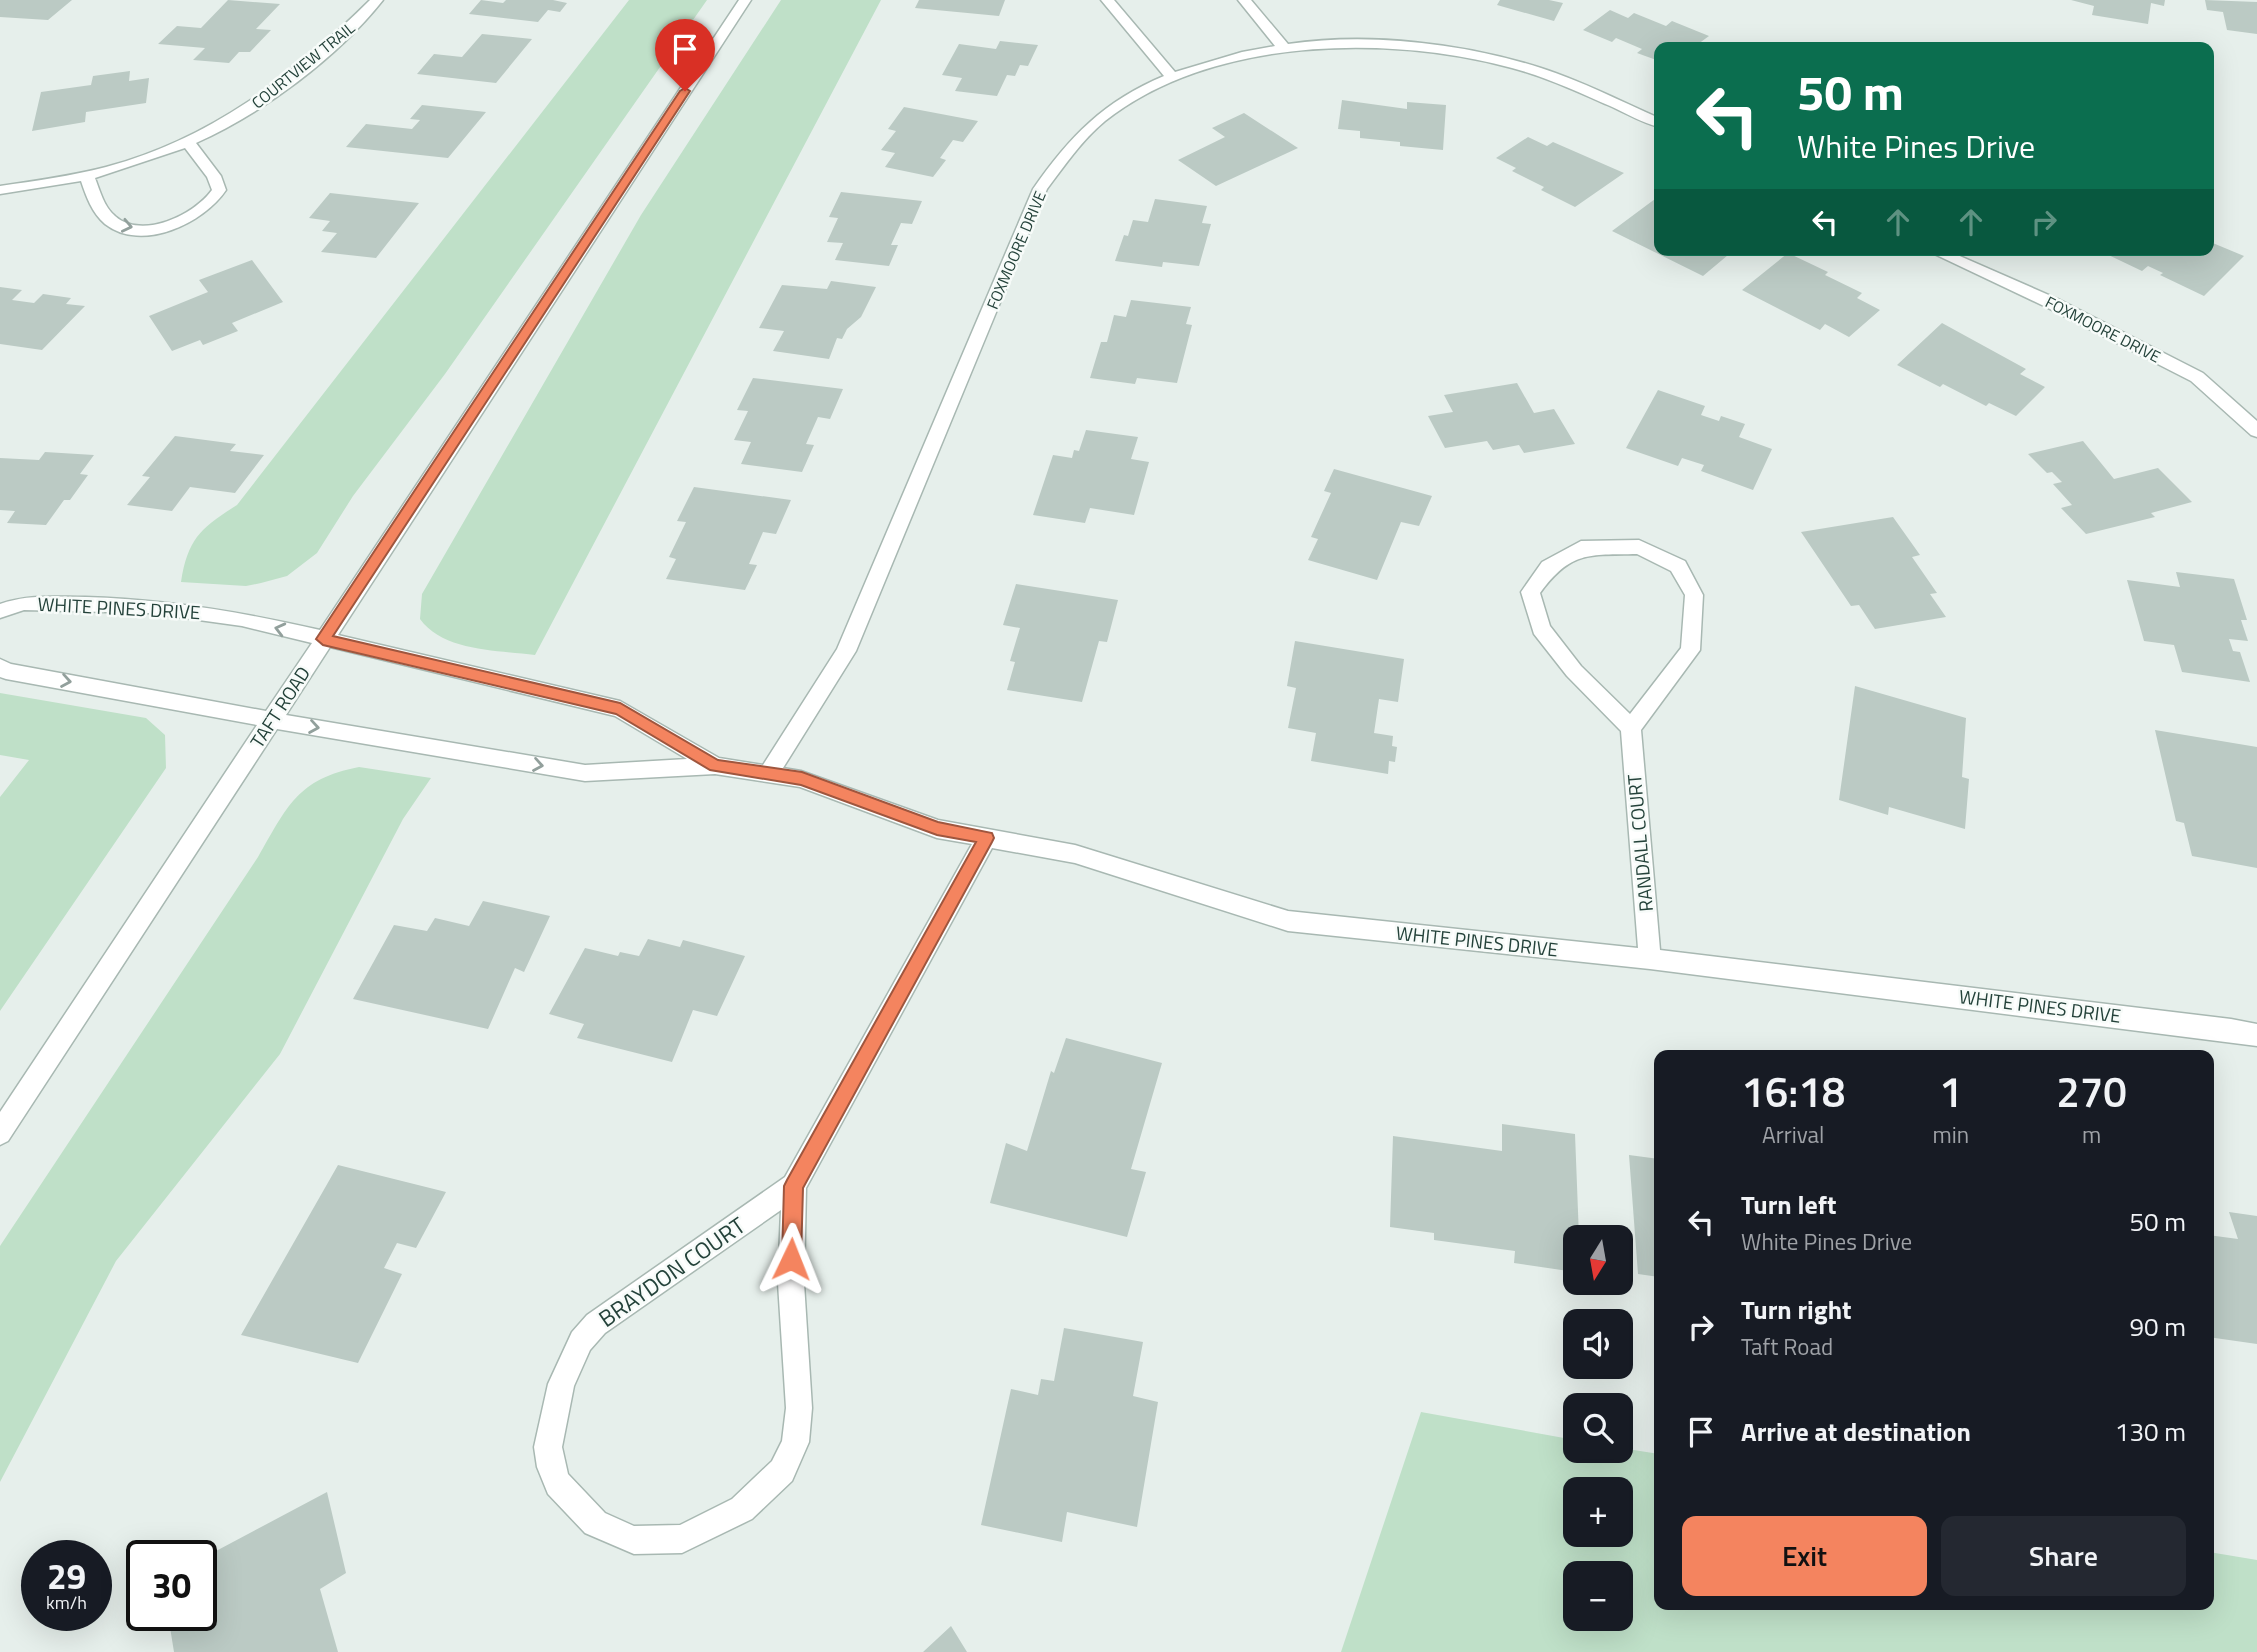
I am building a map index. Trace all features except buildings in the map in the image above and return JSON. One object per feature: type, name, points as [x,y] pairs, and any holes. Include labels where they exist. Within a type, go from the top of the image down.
[{"type":"street","name":"COURTVIEW TRAIL","points":[[0,190],[87,177],[136,164],[188,143],[264,101],[344,35],[377,0]]},
{"type":"street","name":"TAFT ROAD","points":[[0,1133],[745,0]]},
{"type":"street","points":[[1107,0],[1171,76]]},
{"type":"street","points":[[1244,0],[1283,47]]},
{"type":"street","name":"FOXMOORE DRIVE","points":[[768,774],[846,652],[1040,189],[1078,138],[1110,111],[1171,76],[1224,59],[1283,47],[1408,47],[1497,61],[1566,82],[1654,121]]},
{"type":"street","points":[[87,177],[100,208],[115,224],[147,229],[174,224],[207,206],[219,190],[214,176],[188,143]]},
{"type":"street","name":"FOXMOORE DRIVE","points":[[1946,256],[2052,303],[2197,377],[2257,431]]},
{"type":"street","points":[[1639,547],[1678,566],[1694,596],[1690,650],[1631,728],[1574,671],[1541,629],[1530,592],[1549,568],[1581,548],[1639,547]]},
{"type":"street","name":"WHITE PINES DRIVE","points":[[0,611],[24,603],[148,606],[212,613],[620,709],[715,766]]},
{"type":"street","name":"WHITE PINES DRIVE","points":[[0,667],[6,671],[271,720],[585,773],[715,766],[802,779],[937,829],[1075,854],[1288,921],[1650,959],[2257,1035]]},
{"type":"street","name":"RANDALL COURT","points":[[1631,728],[1650,959]]},
{"type":"street","name":"BRAYDON COURT","points":[[794,1186],[791,1283],[799,1408],[794,1442],[782,1471],[742,1509],[682,1539],[634,1540],[595,1522],[558,1484],[551,1467],[548,1447],[561,1384],[581,1341],[596,1324],[794,1186],[986,838]]},
{"type":"green space","points":[[629,0],[707,0],[445,374],[353,496],[317,553],[287,576],[261,583],[246,586],[181,582],[192,544],[198,536],[237,505]]},
{"type":"green space","points":[[781,0],[881,0],[535,655],[473,648],[443,638],[430,630],[420,619],[422,594],[641,215]]},
{"type":"green space","points":[[0,693],[146,718],[165,735],[166,768],[0,1011],[0,797],[29,760],[0,755]]},
{"type":"green space","points":[[359,767],[431,778],[403,819],[280,1054],[116,1261],[0,1482],[0,1246],[258,857],[286,810],[307,788],[321,779]]},
{"type":"green space","points":[[1421,1412],[1563,1438],[1563,1463],[1633,1463],[1633,1450],[1654,1453],[1654,1610],[2214,1610],[2214,1553],[2257,1560],[2257,1652],[1341,1652]]},
{"type":"route","points":[[685,91],[323,639],[620,709],[715,766],[802,779],[937,829],[986,838],[794,1186],[791,1259]]}]
